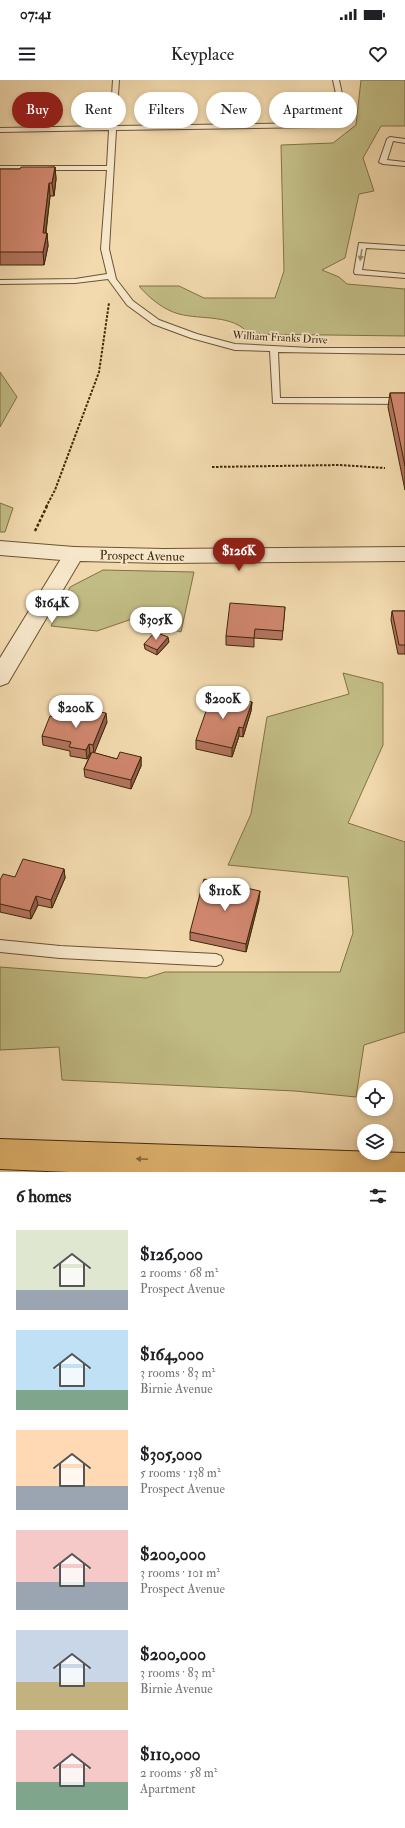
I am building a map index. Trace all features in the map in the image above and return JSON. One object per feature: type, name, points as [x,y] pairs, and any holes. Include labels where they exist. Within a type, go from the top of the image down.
[{"type":"highway","points":[[0,1154],[405,1169]]},
{"type":"street","name":"Prospect Avenue","points":[[0,548],[74,554],[164,556],[405,554]]},
{"type":"street","points":[[0,677],[74,554]]},
{"type":"lane","name":"William Franks Drive","points":[[115,92],[116,80]]},
{"type":"lane","points":[[126,127],[318,125],[334,122],[343,112],[336,80]]},
{"type":"lane","points":[[0,130],[94,130],[107,128]]},
{"type":"lane","name":"William Franks Drive","points":[[113,128],[105,249],[111,278],[130,303],[156,322],[194,336],[235,347],[405,351]]},
{"type":"lane","points":[[405,141],[390,139],[383,162],[405,164]]},
{"type":"lane","points":[[0,168],[110,168]]},
{"type":"lane","points":[[405,248],[362,245],[358,272],[405,276]]},
{"type":"lane","points":[[0,282],[75,281],[111,278]]},
{"type":"lane","points":[[274,349],[276,401],[405,401]]},
{"type":"lane","points":[[0,946],[60,952],[216,960]]},
{"type":"path","points":[[26,549],[55,490],[99,372],[111,278]]},
{"type":"path","points":[[212,467],[339,465],[385,468]]},
{"type":"shaded area","points":[[361,80],[405,80],[405,126],[381,126],[363,158],[374,191],[359,194],[345,258],[322,270],[339,277],[347,284],[405,289],[405,336],[249,334],[235,323],[226,320],[188,316],[168,310],[152,299],[139,286],[179,286],[204,298],[275,298],[284,271],[281,145],[333,143],[352,128],[357,128]]},
{"type":"shaded area","points":[[0,372],[17,397],[0,427]]},
{"type":"shaded area","points":[[0,503],[13,508],[5,532],[0,532]]},
{"type":"shaded area","points":[[103,570],[194,572],[181,632],[135,618],[97,631],[51,626],[70,587]]},
{"type":"shaded area","points":[[343,673],[383,683],[383,745],[348,823],[405,842],[405,1032],[364,1045],[359,1080],[357,1080],[356,1097],[295,1091],[62,1080],[59,1047],[0,1050],[0,967],[146,978],[165,972],[340,972],[353,933],[348,877],[228,865],[251,814],[267,717],[349,694]]},
{"type":"building","points":[[21,167],[55,167],[52,183],[49,183],[43,233],[47,233],[43,252],[0,252],[0,169],[20,169]]},
{"type":"building","points":[[390,393],[405,393],[405,466]]},
{"type":"building","points":[[230,603],[285,607],[283,631],[255,629],[254,638],[226,636]]},
{"type":"building","points":[[392,611],[405,611],[405,645],[399,645]]},
{"type":"building","points":[[155,632],[168,637],[157,650],[144,644]]},
{"type":"building","points":[[212,694],[252,702],[243,728],[239,727],[232,748],[196,740]]},
{"type":"building","points":[[83,709],[106,713],[93,745],[89,744],[86,750],[69,747],[71,742],[42,736],[50,716],[77,722]]},
{"type":"building","points":[[92,752],[117,759],[120,752],[141,757],[131,780],[84,769]]},
{"type":"building","points":[[23,859],[64,869],[51,900],[36,896],[30,911],[0,904],[0,880],[3,874],[15,877]]},
{"type":"building","points":[[204,879],[260,891],[246,944],[190,932]]}]
